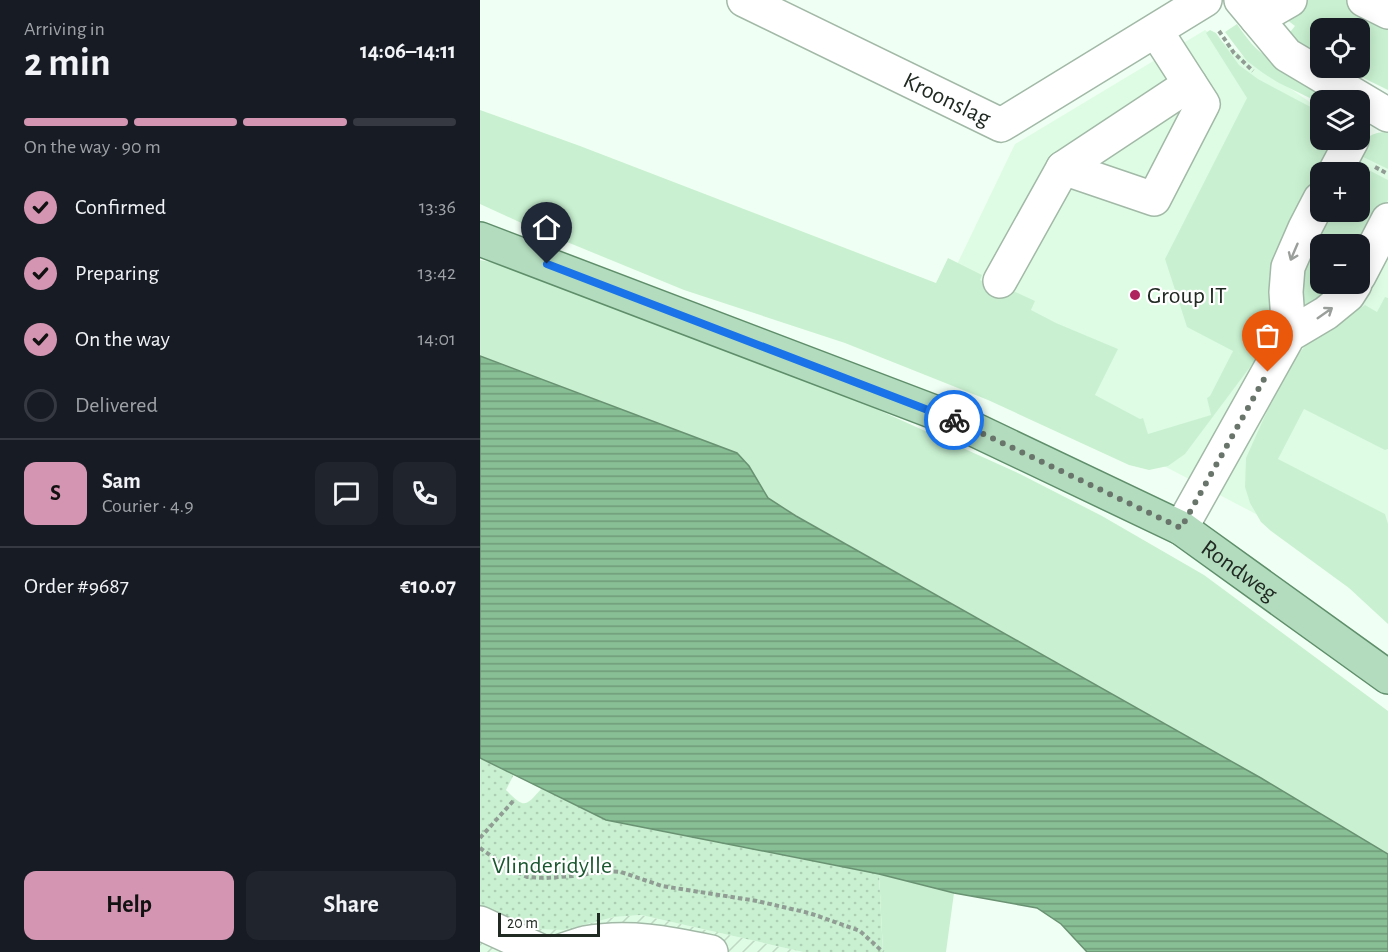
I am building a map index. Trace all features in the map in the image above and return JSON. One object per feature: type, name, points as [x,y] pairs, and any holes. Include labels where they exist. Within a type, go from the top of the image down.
[{"type":"main road","name":"Rondweg","points":[[480,239],[950,418],[1181,528],[1388,677]]},
{"type":"street","name":"Kroonslag","points":[[744,0],[1001,125],[1205,0]]},
{"type":"street","points":[[1290,0],[1249,10],[1287,55],[1372,116]]},
{"type":"street","points":[[1364,0],[1388,12]]},
{"type":"street","points":[[1063,168],[1154,199],[1203,104],[1156,31]]},
{"type":"street","points":[[1000,281],[1063,168],[1190,84]]},
{"type":"street","points":[[1289,335],[1286,292],[1288,267],[1310,219]]},
{"type":"street","points":[[1370,255],[1388,220]]},
{"type":"street","points":[[1181,528],[1289,335],[1326,313],[1349,294]]},
{"type":"street","points":[[480,923],[543,952]]},
{"type":"street","points":[[558,952],[583,943],[615,939],[661,942],[711,952]]},
{"type":"path","points":[[480,838],[515,799]]},
{"type":"path","points":[[480,848],[510,869],[527,877],[546,878],[607,871],[621,872],[662,886],[757,901],[809,913],[860,931],[883,952]]},
{"type":"shaded area","points":[[1205,30],[1310,102],[1310,150],[1370,150],[1370,146],[1388,155],[1388,583],[921,339],[1015,144]]},
{"type":"shaded area","points":[[480,356],[737,453],[749,466],[768,498],[796,516],[1261,778],[1388,854],[1388,952],[1087,952],[1061,924],[1037,908],[954,893],[879,874],[606,820],[480,758]]},
{"type":"shaded area","points":[[480,905],[522,924],[564,930],[614,917],[641,915],[803,952],[480,952]]},
{"type":"green space","points":[[1306,0],[1346,0],[1388,21],[1388,90],[1363,78],[1370,78],[1370,18],[1310,18],[1310,50],[1287,36],[1295,26],[1282,16]]},
{"type":"green space","points":[[1237,24],[1251,43],[1267,57],[1322,88],[1321,90],[1310,90],[1310,98],[1279,83],[1247,61],[1225,32]]},
{"type":"green space","points":[[1210,30],[1216,33],[1239,65],[1258,79],[1310,107],[1310,150],[1330,150],[1335,153],[1328,162],[1310,162],[1310,212],[1262,351],[1185,454],[1168,466],[1149,470],[1129,465],[988,400],[845,343],[684,290],[480,204],[480,110],[580,146],[936,283],[948,258],[982,275],[980,280],[1011,295],[1013,291],[1035,301],[1031,310],[1118,349],[1095,395],[1140,419],[1143,418],[1148,434],[1211,415],[1207,398],[1233,351],[1187,327],[1165,259],[1247,98],[1206,33]]},
{"type":"green space","points":[[1388,133],[1388,169],[1355,153],[1357,150],[1370,150],[1370,137]]},
{"type":"green space","points":[[1370,171],[1388,180],[1388,200],[1370,235],[1317,234],[1321,222],[1370,222]]},
{"type":"green space","points":[[1310,253],[1310,294],[1328,294],[1311,305],[1305,304],[1299,298],[1298,285]]},
{"type":"green space","points":[[480,260],[516,267],[755,354],[1020,474],[1102,516],[1204,575],[1388,711],[1388,854],[1261,778],[797,516],[768,498],[737,453],[480,356]]},
{"type":"green space","points":[[1385,297],[1388,298],[1388,449],[1385,450],[1304,409],[1278,459],[1385,514],[1388,524],[1388,624],[1349,588],[1261,522],[1250,503],[1245,487],[1246,458],[1281,380],[1293,360],[1308,343],[1365,305],[1377,312]]},
{"type":"green space","name":"Vlinderidylle","points":[[480,758],[514,774],[506,790],[521,803],[528,802],[542,788],[606,820],[879,874],[883,952],[803,952],[641,915],[614,917],[564,930],[536,929],[480,905]]},
{"type":"green space","points":[[879,874],[954,893],[946,952],[883,952]]},
{"type":"way so far","points":[[954,420],[1181,528],[1268,372]]},
{"type":"place","name":"Group IT","points":[[1135,295]]},
{"type":"route","points":[[547,264],[954,420]]}]
